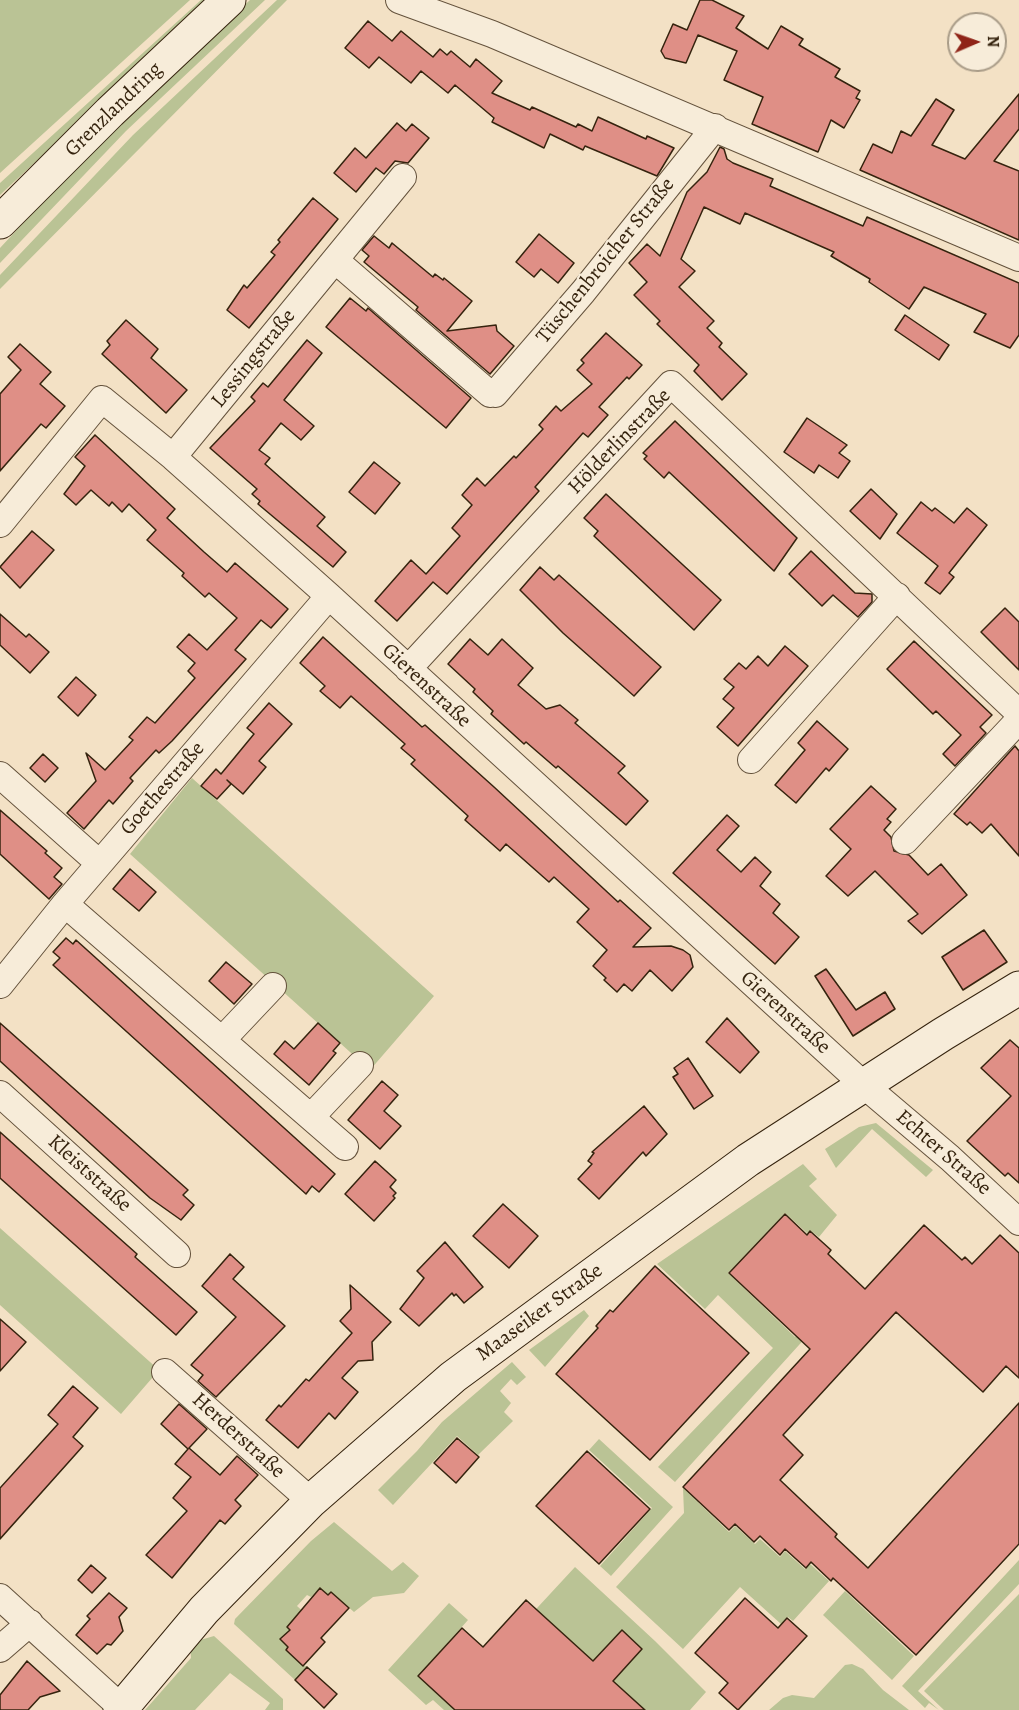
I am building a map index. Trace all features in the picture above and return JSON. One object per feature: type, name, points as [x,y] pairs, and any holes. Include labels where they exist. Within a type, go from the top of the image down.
[{"type":"street","name":"Grenzlandring","points":[[0,222],[110,112],[229,0]]},
{"type":"street","points":[[399,0],[492,34],[1019,258]]},
{"type":"street","name":"Tüschenbroicher Straße","points":[[335,260],[492,394],[583,292],[715,127]]},
{"type":"street","name":"Lessingstraße","points":[[173,457],[403,177]]},
{"type":"street","name":"Hölderlinstraße","points":[[408,669],[671,384],[1019,713]]},
{"type":"street","name":"Gierenstraße","points":[[0,524],[102,399],[173,457],[329,596],[865,1086]]},
{"type":"street","name":"Goethestraße","points":[[0,985],[99,863],[329,596]]},
{"type":"street","points":[[751,760],[897,596]]},
{"type":"street","points":[[905,841],[1019,720]]},
{"type":"street","points":[[0,775],[99,863]]},
{"type":"street","points":[[65,904],[345,1147]]},
{"type":"street","points":[[222,1040],[273,986]]},
{"type":"street","name":"Maaseiker Straße","points":[[121,1709],[204,1610],[312,1501],[453,1377],[748,1160],[943,1034],[1019,988]]},
{"type":"street","points":[[311,1117],[360,1065]]},
{"type":"street","name":"Echter Straße","points":[[865,1086],[950,1158],[1019,1222]]},
{"type":"street","name":"Kleiststraße","points":[[0,1094],[177,1254]]},
{"type":"street","name":"Herderstraße","points":[[165,1372],[312,1501]]},
{"type":"street","points":[[0,1597],[121,1709]]},
{"type":"street","points":[[0,1649],[30,1623]]},
{"type":"green space","points":[[0,0],[190,0],[0,173]]},
{"type":"green space","points":[[201,0],[209,0],[0,195],[0,183]]},
{"type":"green space","points":[[250,0],[265,0],[126,131],[0,263],[0,248],[52,192],[165,78]]},
{"type":"green space","points":[[277,0],[287,0],[0,289],[0,275],[133,135]]},
{"type":"green space","points":[[192,778],[434,996],[370,1070],[130,854]]},
{"type":"green space","points":[[876,1123],[933,1170],[926,1177],[872,1129],[836,1168],[825,1149],[859,1127]]},
{"type":"green space","points":[[803,1164],[817,1179],[809,1186],[837,1215],[819,1237],[811,1231],[807,1233],[785,1213],[728,1273],[795,1337],[850,1277],[856,1282],[675,1482],[658,1467],[773,1348],[718,1295],[705,1309],[657,1264]]},
{"type":"green space","points":[[0,1228],[159,1370],[121,1414],[0,1305]]},
{"type":"green space","points":[[584,1310],[589,1316],[545,1367],[529,1350]]},
{"type":"green space","points":[[512,1362],[526,1377],[517,1385],[511,1379],[500,1391],[511,1403],[504,1412],[513,1421],[478,1455],[457,1436],[393,1505],[378,1490],[442,1422]]},
{"type":"green space","points":[[599,1439],[673,1507],[611,1576],[600,1566],[652,1508],[589,1450]]},
{"type":"green space","points":[[683,1488],[729,1532],[735,1526],[755,1544],[760,1539],[780,1557],[785,1551],[805,1569],[810,1564],[829,1581],[793,1621],[788,1617],[781,1624],[740,1587],[683,1649],[616,1587],[684,1513]]},
{"type":"green space","points":[[334,1522],[392,1571],[403,1562],[419,1576],[404,1593],[373,1597],[354,1612],[331,1592],[328,1595],[320,1588],[311,1597],[307,1595],[297,1606],[309,1617],[297,1616],[287,1627],[290,1630],[281,1639],[288,1647],[286,1650],[303,1666],[307,1666],[295,1680],[234,1624],[235,1619],[311,1541]]},
{"type":"green space","points":[[1019,1560],[1019,1584],[918,1691],[939,1710],[929,1703],[925,1708],[902,1686]]},
{"type":"green space","points":[[575,1567],[706,1692],[690,1710],[636,1710],[640,1705],[613,1681],[642,1649],[622,1630],[593,1661],[513,1634]]},
{"type":"green space","points":[[845,1591],[914,1656],[892,1680],[823,1615]]},
{"type":"green space","points":[[1019,1594],[1019,1710],[944,1710],[924,1691]]},
{"type":"green space","points":[[449,1603],[468,1620],[418,1676],[455,1710],[444,1710],[433,1700],[426,1705],[388,1670]]},
{"type":"green space","points":[[214,1636],[283,1699],[283,1710],[265,1710],[270,1703],[230,1673],[195,1710],[145,1710],[191,1658],[190,1643]]},
{"type":"green space","points":[[852,1664],[863,1669],[883,1690],[909,1710],[769,1710],[783,1698],[792,1695],[814,1698],[845,1665]]},
{"type":"building","points":[[700,0],[712,0],[744,16],[736,28],[768,49],[781,26],[803,39],[799,45],[840,69],[835,77],[860,91],[856,98],[860,100],[844,128],[831,120],[818,152],[752,124],[763,97],[724,80],[737,51],[698,35],[686,63],[665,58],[661,51],[673,24],[687,30]]},
{"type":"building","points":[[368,21],[392,41],[401,31],[433,57],[440,49],[447,55],[451,51],[470,67],[476,59],[502,81],[492,93],[530,110],[532,107],[576,127],[578,124],[592,131],[598,117],[646,139],[647,136],[674,148],[657,176],[585,146],[583,150],[550,134],[544,148],[492,122],[494,118],[455,85],[448,93],[421,71],[411,83],[379,57],[369,68],[345,48]]},
{"type":"building","points":[[1019,94],[1019,129],[994,161],[1019,171],[1019,240],[860,170],[873,144],[892,153],[901,131],[911,136],[936,99],[954,110],[932,145],[965,159]]},
{"type":"building","points":[[397,123],[406,131],[412,124],[429,138],[408,163],[395,161],[384,174],[376,168],[356,192],[334,173],[355,148],[366,158]]},
{"type":"building","points":[[720,147],[724,149],[727,159],[733,163],[773,179],[770,186],[863,226],[867,217],[1019,283],[1019,335],[1010,348],[974,332],[986,314],[924,287],[909,309],[869,282],[870,279],[831,256],[834,252],[745,213],[740,224],[704,207],[681,259],[695,271],[679,287],[714,321],[707,328],[722,343],[719,347],[747,374],[722,400],[694,371],[699,365],[657,324],[660,321],[634,295],[647,282],[629,263],[647,244],[660,256],[687,192],[707,172]]},
{"type":"building","points":[[313,198],[338,219],[249,328],[227,310],[244,285],[247,288],[275,255],[271,252],[280,242],[278,240]]},
{"type":"building","points":[[539,234],[574,263],[558,283],[541,269],[534,277],[516,262]]},
{"type":"building","points":[[374,236],[389,248],[392,243],[433,277],[435,274],[443,280],[444,278],[472,301],[447,331],[496,325],[497,331],[514,346],[490,374],[416,310],[418,307],[364,262],[369,256],[362,250]]},
{"type":"building","points":[[350,298],[366,311],[368,308],[471,398],[446,428],[326,327]]},
{"type":"building","points":[[905,315],[949,345],[939,360],[895,330]]},
{"type":"building","points":[[126,320],[158,349],[151,358],[187,390],[166,413],[102,354],[110,345],[107,341]]},
{"type":"building","points":[[606,333],[642,365],[629,379],[627,377],[599,407],[608,415],[588,437],[583,433],[535,487],[539,491],[447,594],[433,582],[397,621],[375,601],[411,560],[426,574],[460,536],[452,528],[472,505],[462,495],[477,478],[485,486],[543,429],[539,425],[556,406],[561,411],[592,384],[577,370],[584,363],[581,360]]},
{"type":"building","points":[[307,340],[322,353],[284,400],[314,426],[301,440],[281,423],[259,450],[270,458],[265,464],[325,517],[317,526],[346,552],[333,567],[258,504],[260,501],[252,494],[257,489],[210,448],[255,401],[251,397],[263,383],[268,387]]},
{"type":"building","points":[[20,344],[51,372],[40,384],[65,406],[46,428],[41,424],[0,471],[0,394],[21,370],[8,357]]},
{"type":"building","points":[[807,418],[847,445],[839,453],[850,461],[838,478],[819,465],[814,473],[784,452]]},
{"type":"building","points":[[675,421],[797,538],[774,571],[669,472],[664,478],[644,459],[647,456],[643,453]]},
{"type":"building","points":[[95,435],[175,509],[167,518],[204,552],[227,572],[235,563],[288,609],[271,628],[261,620],[235,650],[246,659],[172,741],[159,753],[156,750],[130,778],[133,781],[113,804],[109,800],[84,829],[67,813],[96,781],[86,753],[105,770],[133,740],[129,737],[147,717],[155,723],[195,678],[188,671],[195,663],[177,647],[189,634],[207,650],[237,618],[209,593],[205,597],[182,576],[184,573],[147,540],[156,530],[129,504],[122,512],[112,502],[109,506],[91,490],[76,505],[64,494],[85,466],[75,457]]},
{"type":"building","points":[[374,462],[400,483],[375,514],[349,492]]},
{"type":"building","points":[[871,489],[897,514],[880,539],[850,511]]},
{"type":"building","points":[[606,494],[721,600],[694,630],[594,536],[598,531],[584,518]]},
{"type":"building","points":[[921,502],[932,511],[935,508],[954,523],[967,508],[987,525],[949,573],[954,577],[940,594],[925,583],[938,566],[897,533]]},
{"type":"building","points":[[32,531],[54,550],[20,588],[0,567]]},
{"type":"building","points":[[811,551],[855,593],[872,594],[872,602],[858,617],[833,595],[822,606],[789,574]]},
{"type":"building","points":[[540,567],[554,580],[559,575],[661,667],[634,696],[563,633],[520,590]]},
{"type":"building","points":[[1005,608],[1019,622],[1019,670],[981,632]]},
{"type":"building","points":[[0,614],[26,637],[29,634],[49,652],[30,673],[0,645]]},
{"type":"building","points":[[323,637],[422,727],[425,725],[618,902],[620,900],[651,928],[633,947],[671,946],[690,955],[693,967],[672,991],[650,970],[632,991],[624,984],[617,992],[604,980],[606,978],[593,966],[607,950],[577,922],[589,909],[554,877],[549,882],[506,844],[500,851],[465,820],[468,816],[411,764],[415,760],[401,748],[405,744],[351,696],[340,708],[320,691],[325,686],[300,663]]},
{"type":"building","points":[[470,639],[488,655],[502,639],[533,668],[518,685],[546,709],[560,705],[578,720],[575,723],[625,766],[618,773],[648,801],[626,825],[558,766],[556,768],[526,742],[524,744],[491,714],[493,711],[473,692],[475,689],[448,664]]},
{"type":"building","points":[[914,641],[992,715],[980,727],[986,733],[955,766],[943,754],[961,735],[936,711],[933,714],[887,669]]},
{"type":"building","points":[[785,646],[808,666],[738,746],[717,727],[734,708],[723,699],[734,687],[724,679],[739,663],[746,669],[758,656],[768,666]]},
{"type":"building","points":[[76,677],[96,695],[78,716],[58,697]]},
{"type":"building","points":[[269,703],[292,724],[259,761],[266,767],[243,794],[227,780],[231,784],[217,799],[201,786],[216,769],[221,774],[254,734],[247,728]]},
{"type":"building","points":[[817,721],[848,749],[829,771],[826,768],[796,803],[775,785],[805,750],[798,743]]},
{"type":"building","points":[[1015,746],[1019,751],[1019,856],[991,824],[982,833],[970,822],[967,825],[954,814]]},
{"type":"building","points":[[43,754],[58,768],[45,782],[30,768]]},
{"type":"building","points":[[871,786],[896,809],[887,819],[891,822],[884,830],[891,837],[894,851],[909,855],[928,875],[941,864],[967,895],[922,934],[908,921],[918,914],[875,871],[848,896],[826,876],[851,849],[830,829]]},
{"type":"building","points":[[0,810],[47,851],[45,853],[62,868],[54,877],[62,884],[49,899],[0,854]]},
{"type":"building","points":[[727,815],[739,826],[717,850],[741,872],[755,857],[771,872],[760,886],[780,904],[773,913],[799,937],[775,964],[673,873]]},
{"type":"building","points":[[130,869],[156,892],[139,911],[113,889]]},
{"type":"building","points":[[984,930],[1007,962],[963,990],[942,957]]},
{"type":"building","points":[[66,938],[73,944],[76,940],[335,1174],[319,1192],[312,1186],[306,1194],[53,965],[60,958],[53,952]]},
{"type":"building","points":[[226,962],[252,984],[234,1004],[209,981]]},
{"type":"building","points":[[826,969],[856,1010],[885,992],[895,1009],[853,1036],[815,976]]},
{"type":"building","points":[[727,1018],[759,1052],[740,1073],[706,1042]]},
{"type":"building","points":[[0,1023],[188,1190],[183,1195],[194,1205],[181,1220],[150,1198],[0,1061]]},
{"type":"building","points":[[318,1023],[340,1043],[333,1051],[336,1053],[309,1085],[274,1054],[285,1041],[294,1049]]},
{"type":"building","points":[[1010,1040],[1019,1048],[1019,1183],[1008,1173],[1005,1176],[967,1141],[1011,1096],[981,1068]]},
{"type":"building","points":[[688,1058],[713,1096],[694,1109],[673,1077],[678,1074],[674,1068]]},
{"type":"building","points":[[382,1081],[398,1095],[384,1111],[401,1126],[380,1149],[348,1120]]},
{"type":"building","points":[[644,1106],[667,1134],[646,1156],[643,1152],[599,1199],[578,1179],[592,1164],[588,1161],[594,1153],[592,1152]]},
{"type":"building","points":[[0,1132],[137,1254],[135,1257],[197,1312],[176,1335],[0,1178]]},
{"type":"building","points":[[375,1161],[396,1180],[390,1187],[396,1193],[393,1196],[395,1198],[374,1221],[345,1194]]},
{"type":"building","points":[[503,1204],[538,1236],[509,1268],[473,1236]]},
{"type":"building","points":[[785,1214],[807,1235],[810,1231],[831,1250],[828,1254],[865,1289],[924,1225],[962,1260],[965,1257],[972,1264],[1000,1235],[1019,1253],[1019,1378],[1006,1366],[983,1392],[896,1312],[783,1435],[803,1455],[780,1480],[837,1534],[835,1537],[868,1568],[1019,1403],[1019,1544],[916,1655],[833,1578],[831,1581],[811,1562],[806,1568],[785,1549],[780,1555],[760,1536],[754,1542],[735,1524],[729,1530],[683,1487],[810,1349],[729,1273]]},
{"type":"building","points":[[445,1242],[483,1287],[464,1303],[452,1293],[419,1326],[400,1309],[424,1278],[417,1271]]},
{"type":"building","points":[[230,1254],[244,1267],[233,1279],[285,1326],[216,1397],[198,1381],[203,1375],[191,1365],[236,1317],[202,1286]]},
{"type":"building","points":[[655,1266],[749,1353],[650,1460],[556,1374],[598,1328],[596,1326],[610,1310],[613,1312]]},
{"type":"building","points":[[350,1285],[391,1322],[372,1342],[373,1360],[358,1361],[342,1378],[358,1392],[335,1419],[329,1413],[298,1448],[266,1420],[306,1379],[309,1381],[352,1333],[340,1321],[351,1309]]},
{"type":"building","points":[[0,1319],[26,1342],[0,1371]]},
{"type":"building","points":[[73,1386],[98,1408],[73,1437],[83,1446],[0,1539],[0,1488],[58,1424],[48,1415]]},
{"type":"building","points":[[179,1404],[207,1429],[189,1448],[220,1475],[237,1456],[258,1475],[235,1500],[241,1506],[225,1524],[220,1520],[172,1578],[146,1555],[187,1511],[173,1498],[191,1477],[175,1464],[188,1449],[161,1424]]},
{"type":"building","points":[[457,1438],[479,1457],[456,1483],[434,1463]]},
{"type":"building","points":[[587,1451],[650,1509],[599,1564],[536,1506]]},
{"type":"building","points":[[91,1565],[106,1578],[92,1593],[78,1580]]},
{"type":"building","points":[[320,1588],[328,1595],[331,1592],[349,1608],[321,1638],[325,1642],[303,1666],[286,1650],[288,1647],[280,1639],[290,1630],[287,1627]]},
{"type":"building","points":[[109,1593],[127,1608],[119,1617],[123,1631],[111,1645],[107,1644],[97,1654],[76,1635],[90,1619],[87,1616]]},
{"type":"building","points":[[745,1598],[778,1628],[787,1618],[807,1636],[738,1710],[719,1693],[728,1683],[695,1653]]},
{"type":"building","points":[[526,1600],[593,1661],[622,1630],[642,1649],[613,1681],[645,1710],[455,1710],[418,1676],[462,1628],[483,1647]]},
{"type":"building","points":[[27,1661],[60,1691],[40,1697],[28,1710],[0,1710],[0,1695]]},
{"type":"building","points":[[307,1667],[337,1694],[324,1708],[295,1680]]}]
